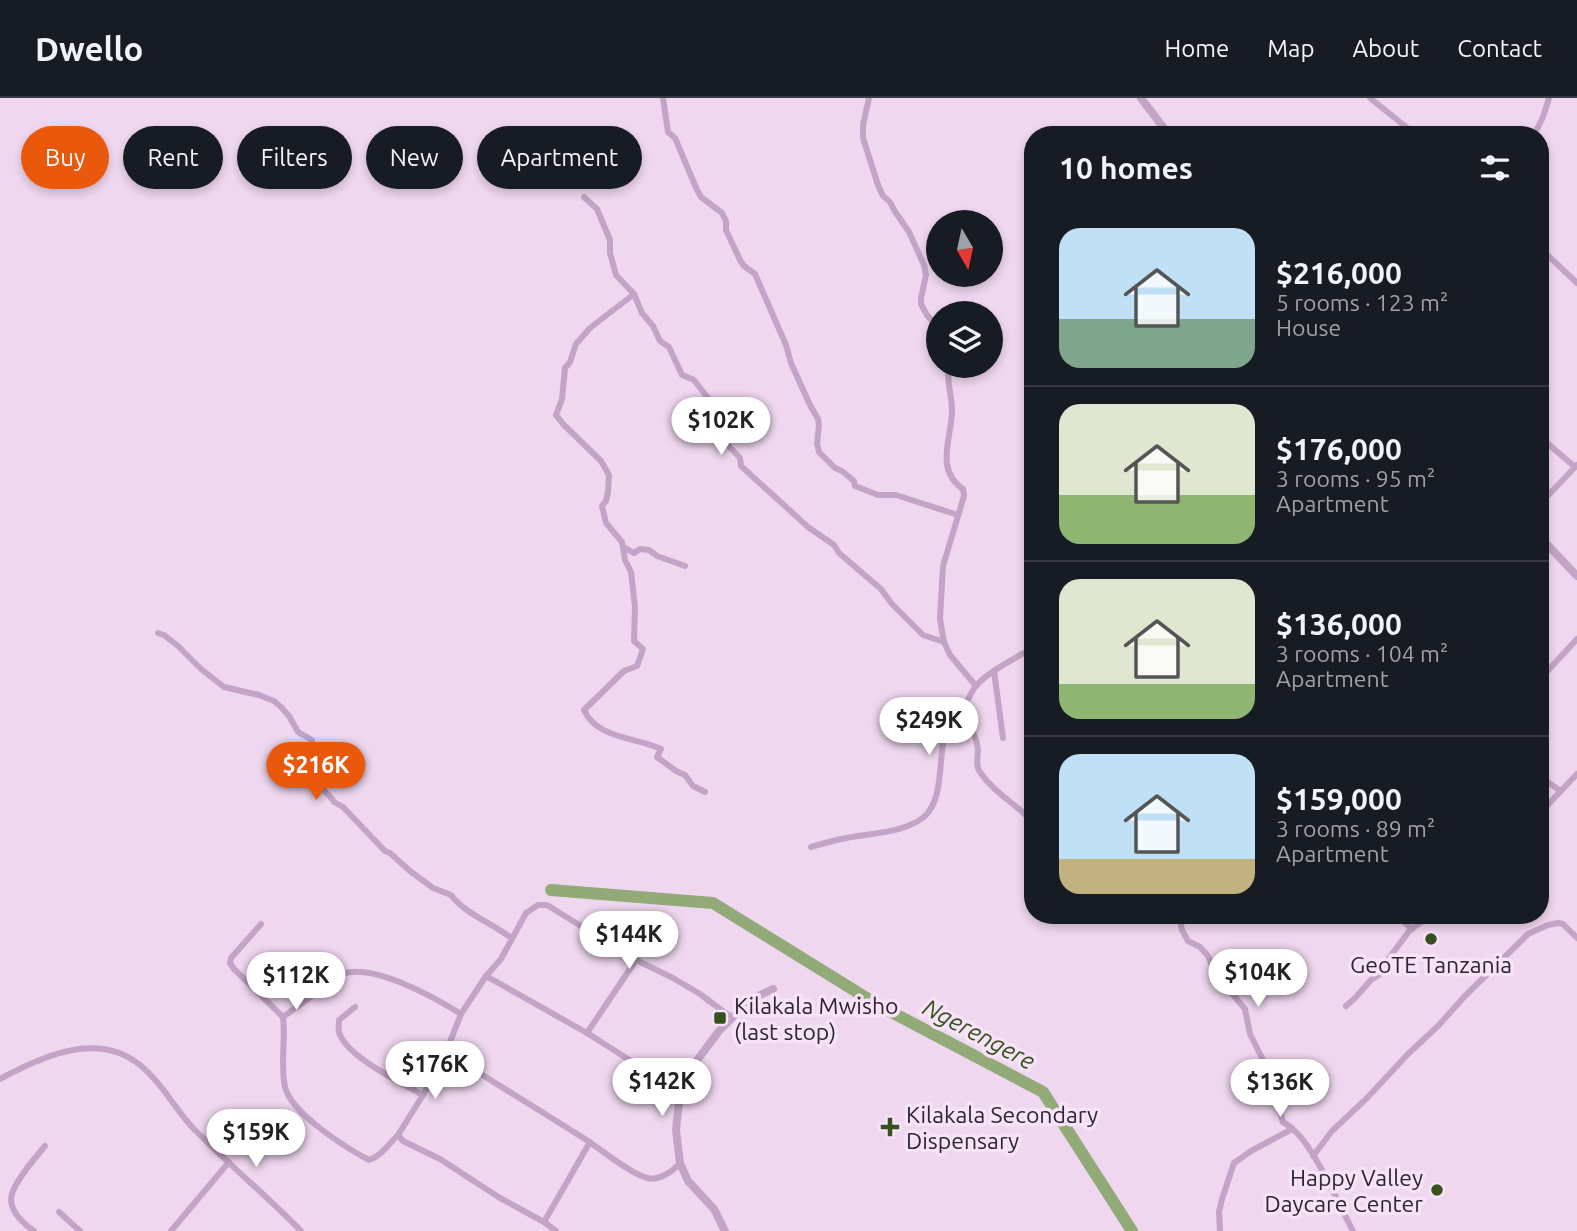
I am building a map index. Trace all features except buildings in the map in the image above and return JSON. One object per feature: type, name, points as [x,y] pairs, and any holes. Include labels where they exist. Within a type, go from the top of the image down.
[{"type":"street","points":[[663,98],[668,132],[675,138],[697,190],[701,197],[722,214],[726,221],[726,230],[740,260],[755,274],[772,311],[786,345],[790,363],[818,419],[817,443],[820,452],[835,468],[854,481],[855,486],[877,495],[896,495],[958,515]]},
{"type":"street","points":[[869,98],[863,138],[883,196],[890,202],[909,232],[924,265],[926,275],[921,304],[926,313]]},
{"type":"street","points":[[1141,98],[1163,126]]},
{"type":"street","points":[[1370,98],[1405,126]]},
{"type":"street","points":[[1538,126],[1549,98]]},
{"type":"street","points":[[584,197],[597,209],[610,240],[610,253],[616,275],[634,295],[660,341],[669,347],[682,375],[694,380],[715,407],[725,442],[740,458],[741,466],[808,527],[834,545],[839,553],[881,589],[923,635],[944,642]]},
{"type":"street","points":[[1549,257],[1577,283]]},
{"type":"street","points":[[634,295],[580,338],[565,369],[562,399],[556,415],[601,461],[609,475],[606,501],[602,506],[606,523],[623,547],[632,577],[634,640],[643,649],[637,667],[624,671],[584,712],[603,731],[661,748],[657,757],[685,775],[693,786],[705,792]]},
{"type":"street","points":[[947,378],[952,417],[946,454],[949,474],[955,483],[963,488],[964,496],[943,566],[940,619],[944,642],[950,655],[976,686]]},
{"type":"street","points":[[1549,444],[1576,466],[1549,494]]},
{"type":"street","points":[[1549,546],[1577,576]]},
{"type":"street","points":[[623,547],[634,553],[640,549],[649,550],[657,556],[685,566]]},
{"type":"street","points":[[158,633],[170,640],[223,687],[260,695],[281,707],[298,732],[312,740],[312,761],[324,792],[343,807],[385,850],[427,885],[449,894],[456,903],[511,939]]},
{"type":"street","points":[[1549,669],[1577,639]]},
{"type":"street","points":[[811,847],[840,839],[891,831],[923,817],[936,796],[944,734],[948,723],[976,686],[994,671],[1024,653]]},
{"type":"street","points":[[994,671],[1003,738]]},
{"type":"street","points":[[956,713],[971,727],[977,746],[977,765],[980,772],[1024,814]]},
{"type":"street","points":[[1549,804],[1577,774]]},
{"type":"street","points":[[1549,783],[1561,791]]},
{"type":"street","points":[[261,924],[230,962],[283,1017],[284,1083],[288,1097],[313,1123],[347,1148],[369,1160],[373,1160],[398,1135],[446,1052],[460,1014],[501,959],[526,913],[537,906],[545,904],[636,960],[673,978],[732,1018]]},
{"type":"street","points":[[1313,1156],[1332,1131],[1528,934],[1558,923],[1563,924],[1577,938]]},
{"type":"street","points":[[1181,924],[1188,942],[1200,947],[1208,956],[1216,974],[1245,1009],[1250,1034],[1265,1064],[1283,1122],[1293,1129],[1313,1156],[1353,1231]]},
{"type":"street","points":[[1406,924],[1412,929]]},
{"type":"street","points":[[1346,1006],[1381,973],[1386,962],[1419,924]]},
{"type":"street","points":[[587,1033],[636,960]]},
{"type":"street","points":[[283,1017],[342,974],[352,972],[378,975],[396,981],[460,1014]]},
{"type":"street","points":[[486,976],[587,1033],[680,1092]]},
{"type":"street","points":[[725,1231],[714,1209],[688,1181],[680,1163],[676,1130],[680,1092],[698,1059],[737,1011],[774,989]]},
{"type":"street","points":[[355,1007],[339,1020],[338,1031],[343,1040],[359,1058],[423,1095]]},
{"type":"street","points":[[0,1079],[25,1066],[75,1049],[88,1047],[128,1057],[142,1066],[191,1126],[300,1231]]},
{"type":"street","points":[[446,1052],[645,1177],[651,1179],[665,1175],[680,1163]]},
{"type":"street","points":[[1220,1231],[1219,1212],[1234,1163],[1281,1133],[1293,1129]]},
{"type":"street","points":[[398,1135],[403,1141],[440,1159],[556,1231]]},
{"type":"street","points":[[544,1222],[590,1142]]},
{"type":"street","points":[[34,1231],[14,1210],[12,1192],[46,1146]]},
{"type":"street","points":[[171,1231],[229,1162]]},
{"type":"street","points":[[59,1212],[80,1231]]},
{"type":"waterway","name":"Ngerengere","points":[[551,890],[713,903],[878,1005],[1043,1092],[1132,1231]]},
{"type":"place","name":"GeoTE Tanzania","points":[[1431,939]]},
{"type":"place","name":"Kilakala Mwisho (last stop)","points":[[720,1018]]},
{"type":"place","name":"Kilakala Secondary Dispensary","points":[[890,1127]]},
{"type":"place","name":"Happy Valley Daycare Center","points":[[1437,1190]]}]
